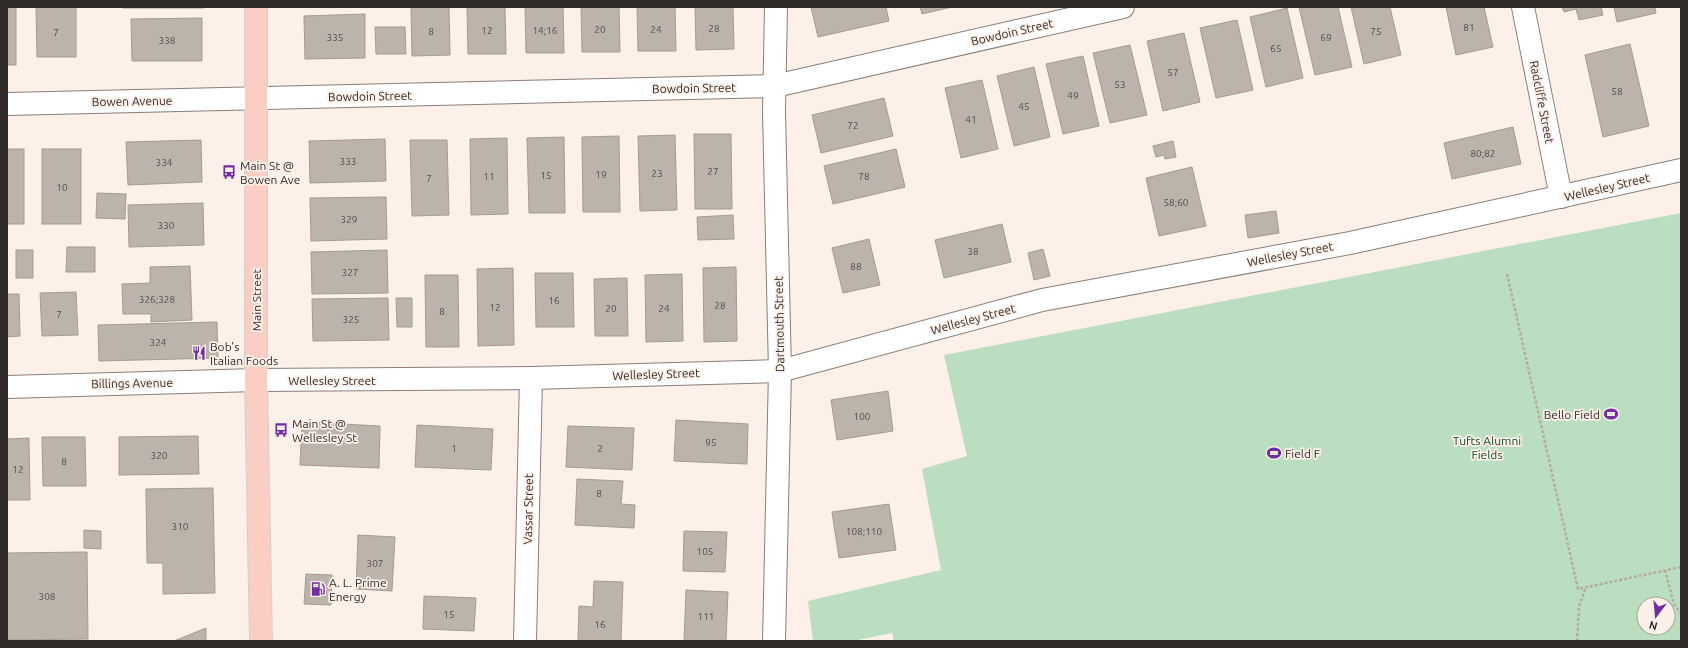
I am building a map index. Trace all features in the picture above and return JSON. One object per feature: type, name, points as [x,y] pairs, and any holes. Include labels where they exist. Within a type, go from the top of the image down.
[{"type":"main road","name":"Main Street","points":[[256,7],[256,380],[261,641]]},
{"type":"street","name":"Dartmouth Street","points":[[774,641],[780,371],[775,86],[776,7]]},
{"type":"street","name":"Bowdoin Street","points":[[256,99],[775,86],[1123,7]]},
{"type":"street","name":"Radcliffe Street","points":[[1523,7],[1561,197]]},
{"type":"street","name":"Bowen Avenue","points":[[7,104],[256,99]]},
{"type":"street","name":"Wellesley Street","points":[[256,380],[531,378],[780,371],[1042,300],[1350,243],[1681,170]]},
{"type":"street","name":"Vassar Street","points":[[525,641],[531,378]]},
{"type":"street","name":"Billings Avenue","points":[[7,386],[256,380]]},
{"type":"path","points":[[1507,274],[1578,589],[1681,567]]},
{"type":"path","points":[[1665,570],[1674,604],[1681,614]]},
{"type":"path","points":[[1577,641],[1580,606],[1586,587]]},
{"type":"green space","name":"Tufts Alumni Fields","points":[[1681,213],[1681,641],[894,641],[892,633],[853,641],[813,641],[808,601],[941,570],[922,469],[967,456],[944,355]]},
{"type":"building","points":[[7,7],[16,7],[16,65],[7,65]]},
{"type":"building","points":[[36,7],[76,7],[76,57],[37,57]]},
{"type":"building","points":[[203,7],[203,8],[123,8]]},
{"type":"building","points":[[411,7],[449,7],[450,55],[412,56]]},
{"type":"building","points":[[467,7],[505,7],[506,54],[468,54]]},
{"type":"building","points":[[525,7],[563,7],[564,53],[526,53]]},
{"type":"building","points":[[581,7],[619,7],[620,52],[582,52]]},
{"type":"building","points":[[637,7],[675,7],[676,51],[638,51]]},
{"type":"building","points":[[695,7],[733,7],[734,49],[696,50]]},
{"type":"building","points":[[811,7],[886,7],[889,21],[818,37]]},
{"type":"building","points":[[920,7],[952,7],[922,14]]},
{"type":"building","points":[[1299,7],[1338,7],[1352,67],[1315,75]]},
{"type":"building","points":[[1351,7],[1390,7],[1401,55],[1364,64]]},
{"type":"building","points":[[1446,7],[1484,7],[1493,47],[1456,55]]},
{"type":"building","points":[[1562,7],[1601,7],[1603,15],[1579,20],[1576,9],[1564,12]]},
{"type":"building","points":[[1614,7],[1655,7],[1656,13],[1617,22]]},
{"type":"building","points":[[1287,8],[1303,78],[1266,87],[1250,17]]},
{"type":"building","points":[[365,14],[365,58],[305,59],[304,16]]},
{"type":"building","points":[[202,18],[202,61],[132,61],[131,19]]},
{"type":"building","points":[[1237,20],[1253,90],[1216,98],[1200,28]]},
{"type":"building","points":[[375,27],[405,27],[406,54],[376,54]]},
{"type":"building","points":[[1184,33],[1200,102],[1163,111],[1147,41]]},
{"type":"building","points":[[1630,44],[1649,126],[1603,137],[1585,55]]},
{"type":"building","points":[[1130,45],[1147,115],[1110,123],[1093,53]]},
{"type":"building","points":[[1083,56],[1099,126],[1063,134],[1046,64]]},
{"type":"building","points":[[1034,67],[1050,137],[1014,146],[997,76]]},
{"type":"building","points":[[982,80],[998,149],[961,158],[945,88]]},
{"type":"building","points":[[884,98],[893,136],[821,153],[812,115]]},
{"type":"building","points":[[1513,127],[1521,164],[1452,179],[1444,143]]},
{"type":"building","points":[[694,134],[731,134],[732,209],[695,209]]},
{"type":"building","points":[[675,135],[677,210],[640,211],[638,136]]},
{"type":"building","points":[[619,136],[620,212],[583,212],[582,137]]},
{"type":"building","points":[[564,137],[565,213],[529,213],[527,138]]},
{"type":"building","points":[[507,138],[508,214],[471,215],[470,139]]},
{"type":"building","points":[[385,139],[386,181],[310,183],[309,141]]},
{"type":"building","points":[[201,140],[202,182],[128,185],[126,142]]},
{"type":"building","points":[[410,140],[447,140],[449,215],[412,216]]},
{"type":"building","points":[[1173,141],[1176,157],[1165,159],[1164,155],[1156,157],[1153,146]]},
{"type":"building","points":[[7,149],[24,149],[24,224],[7,224]]},
{"type":"building","points":[[42,149],[81,149],[81,224],[42,224]]},
{"type":"building","points":[[896,149],[905,187],[833,204],[824,166]]},
{"type":"building","points":[[1192,167],[1206,226],[1159,236],[1146,178]]},
{"type":"building","points":[[97,193],[126,194],[125,219],[96,218]]},
{"type":"building","points":[[386,197],[387,239],[311,241],[310,198]]},
{"type":"building","points":[[203,203],[204,245],[129,247],[128,205]]},
{"type":"building","points":[[1276,211],[1279,233],[1248,238],[1245,215]]},
{"type":"building","points":[[733,215],[734,239],[698,240],[697,217]]},
{"type":"building","points":[[1002,224],[1011,262],[944,278],[935,240]]},
{"type":"building","points":[[869,239],[880,285],[843,293],[832,248]]},
{"type":"building","points":[[67,247],[95,247],[95,272],[66,272]]},
{"type":"building","points":[[1043,249],[1050,276],[1034,280],[1028,253]]},
{"type":"building","points":[[16,250],[33,250],[33,278],[16,278]]},
{"type":"building","points":[[387,250],[388,293],[312,294],[311,252]]},
{"type":"building","points":[[190,266],[192,320],[151,322],[151,314],[123,314],[122,284],[150,283],[150,267]]},
{"type":"building","points":[[736,267],[737,341],[704,342],[703,268]]},
{"type":"building","points":[[513,268],[514,345],[478,346],[477,269]]},
{"type":"building","points":[[535,273],[573,273],[574,327],[536,327]]},
{"type":"building","points":[[682,274],[683,341],[646,342],[645,275]]},
{"type":"building","points":[[425,275],[458,275],[459,347],[426,347]]},
{"type":"building","points":[[627,278],[628,336],[595,336],[594,279]]},
{"type":"building","points":[[76,292],[78,335],[42,336],[40,293]]},
{"type":"building","points":[[7,294],[19,294],[20,336],[7,337]]},
{"type":"building","points":[[388,298],[389,340],[313,341],[312,299]]},
{"type":"building","points":[[396,298],[412,298],[412,327],[397,327]]},
{"type":"building","points":[[217,322],[218,358],[99,361],[98,325]]},
{"type":"building","points":[[888,391],[893,431],[837,440],[831,400]]},
{"type":"building","points":[[676,420],[748,424],[747,464],[674,461]]},
{"type":"building","points":[[302,422],[380,426],[379,468],[300,465]]},
{"type":"building","points":[[417,425],[493,429],[491,470],[415,467]]},
{"type":"building","points":[[568,426],[634,428],[632,470],[566,467]]},
{"type":"building","points":[[198,436],[199,474],[119,475],[119,437]]},
{"type":"building","points":[[42,437],[85,437],[86,486],[43,486]]},
{"type":"building","points":[[29,438],[30,500],[7,500],[7,439]]},
{"type":"building","points":[[577,479],[623,481],[621,504],[635,505],[634,528],[575,525]]},
{"type":"building","points":[[213,488],[215,593],[163,594],[163,563],[147,563],[146,489]]},
{"type":"building","points":[[889,504],[896,550],[839,558],[832,512]]},
{"type":"building","points":[[84,530],[101,531],[101,549],[84,548]]},
{"type":"building","points":[[684,531],[727,532],[725,572],[683,571]]},
{"type":"building","points":[[358,535],[395,537],[392,591],[356,589]]},
{"type":"building","points":[[87,552],[88,639],[7,640],[7,553]]},
{"type":"building","points":[[306,574],[332,575],[331,605],[304,604]]},
{"type":"building","points":[[594,581],[623,582],[621,641],[578,641],[579,606],[593,607]]},
{"type":"building","points":[[686,590],[728,592],[726,641],[684,641]]},
{"type":"building","points":[[424,596],[476,598],[474,631],[423,629]]},
{"type":"building","points":[[206,628],[206,641],[174,641]]},
{"type":"place","name":"Main St @ Bowen Ave","points":[[229,172]]},
{"type":"place","name":"Bob's Italian Foods","points":[[199,353]]},
{"type":"place","name":"Bello Field","points":[[1611,414]]},
{"type":"place","name":"Main St @ Wellesley St","points":[[281,430]]},
{"type":"place","name":"Field F","points":[[1274,453]]},
{"type":"place","name":"A. L. Prime Energy","points":[[318,589]]}]
